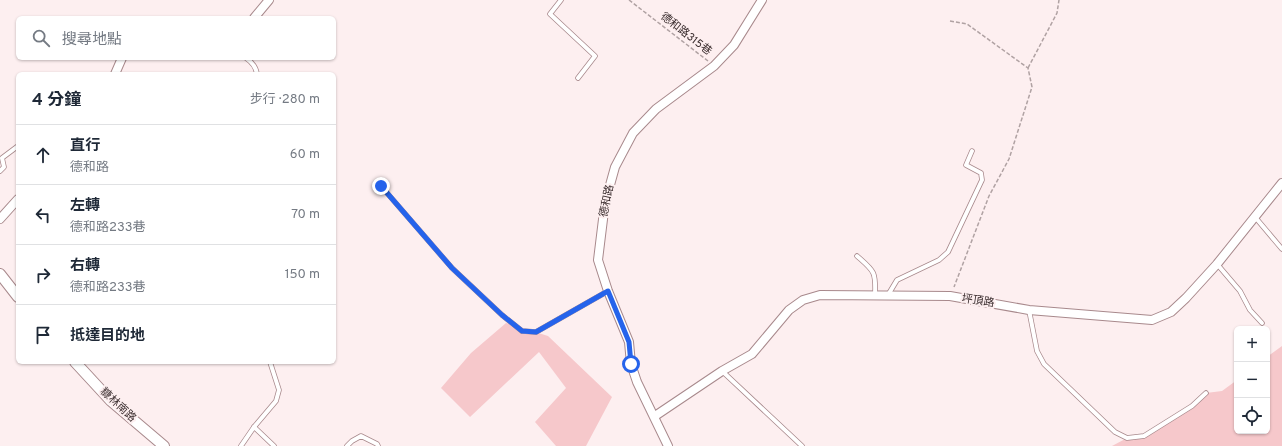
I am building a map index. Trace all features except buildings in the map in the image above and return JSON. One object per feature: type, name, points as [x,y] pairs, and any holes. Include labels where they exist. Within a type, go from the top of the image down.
[{"type":"street","points":[[256,16],[269,0]]},
{"type":"street","name":"德和路","points":[[668,446],[655,416],[637,382],[631,364],[629,342],[608,291],[598,260],[605,203],[615,166],[633,133],[656,109],[714,66],[734,45],[762,0]]},
{"type":"street","points":[[116,72],[121,60]]},
{"type":"street","name":"坪頂路","points":[[655,416],[722,371],[752,354],[789,310],[803,300],[816,296],[828,294],[950,296],[1029,310],[1152,320],[1170,312],[1186,298],[1217,264],[1281,186]]},
{"type":"street","points":[[0,219],[16,201]]},
{"type":"street","points":[[0,274],[16,294]]},
{"type":"street","name":"糠林南路","points":[[77,364],[110,401],[164,446]]},
{"type":"lane","points":[[561,0],[550,14],[595,56],[578,78]]},
{"type":"lane","points":[[249,60],[252,62],[258,72]]},
{"type":"lane","points":[[0,171],[4,167],[2,158],[16,148]]},
{"type":"lane","points":[[888,296],[897,280],[939,260],[948,252],[982,180],[981,174],[966,165],[972,152]]},
{"type":"lane","points":[[381,186],[452,268],[502,315],[522,331],[536,332],[608,291]]},
{"type":"lane","points":[[1255,216],[1282,249]]},
{"type":"lane","points":[[857,256],[873,270],[876,280],[875,295]]},
{"type":"lane","points":[[1217,264],[1240,291],[1250,310],[1262,323]]},
{"type":"lane","points":[[1029,310],[1037,351],[1044,364],[1115,432],[1127,438],[1144,436],[1192,406],[1206,393]]},
{"type":"lane","points":[[241,446],[254,427],[276,401],[279,390],[271,364]]},
{"type":"lane","points":[[722,371],[802,446]]},
{"type":"lane","points":[[254,427],[274,446]]},
{"type":"lane","points":[[347,446],[361,436],[377,444],[378,446]]},
{"type":"path","name":"德和路315巷","points":[[629,0],[714,66]]},
{"type":"path","points":[[950,296],[989,196],[1009,159],[1032,87],[1028,68],[1057,13],[1059,0]]},
{"type":"path","points":[[950,20],[967,24],[1028,68]]},
{"type":"shaded area","points":[[506,323],[548,336],[612,397],[586,446],[556,446],[535,422],[566,388],[539,352],[470,417],[441,388],[471,353]]},
{"type":"shaded area","points":[[1282,346],[1282,446],[1112,446],[1127,438],[1144,436],[1192,406],[1206,393],[1222,391],[1234,382],[1234,434],[1270,434],[1270,355]]},
{"type":"route","points":[[381,186],[452,268],[502,315],[522,331],[536,332],[608,291],[629,342],[631,364]]}]
